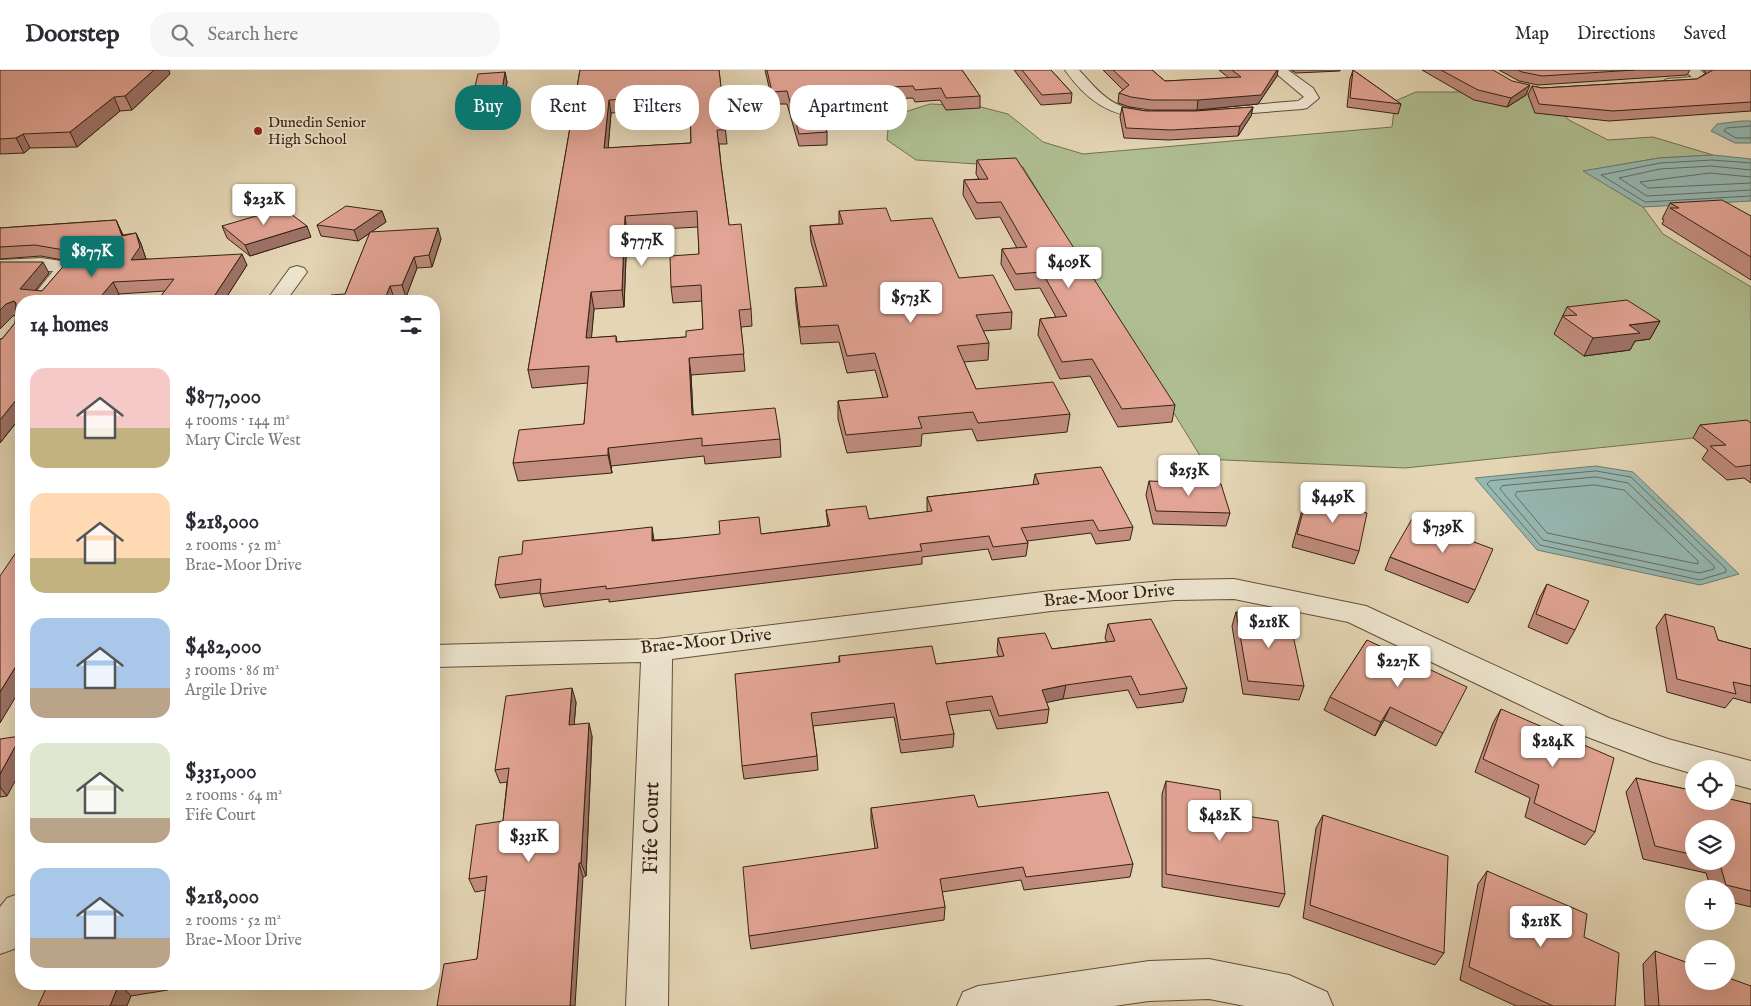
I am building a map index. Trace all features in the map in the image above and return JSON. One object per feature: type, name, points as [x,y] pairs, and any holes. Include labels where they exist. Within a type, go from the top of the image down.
[{"type":"street","points":[[1072,70],[1106,106],[1128,113],[1170,115]]},
{"type":"street","points":[[1198,113],[1302,105],[1312,98],[1308,91],[1280,70]]},
{"type":"street","points":[[1653,84],[1692,82],[1702,77],[1696,72]]},
{"type":"street","points":[[0,266],[41,264],[61,266],[63,271],[60,277],[44,295]]},
{"type":"street","points":[[280,295],[297,272]]},
{"type":"street","name":"Brae-Moor Drive","points":[[440,656],[656,650],[1051,601],[1175,590],[1234,589],[1355,613],[1446,654],[1519,692],[1597,727],[1665,752],[1751,775]]},
{"type":"street","name":"Fife Court","points":[[647,1006],[656,650]]},
{"type":"street","points":[[0,936],[15,918]]},
{"type":"street","points":[[978,1006],[1149,981],[1209,979],[1297,1002]]},
{"type":"green space","points":[[1416,92],[1515,92],[1540,95],[1569,120],[1608,140],[1653,137],[1713,155],[1659,158],[1584,171],[1643,207],[1663,234],[1751,287],[1751,432],[1405,468],[1202,459],[1023,167],[916,160],[887,140],[888,130],[907,130],[907,111],[930,104],[977,106],[1008,114],[1043,142],[1083,154],[1392,127],[1395,101]]},
{"type":"water","points":[[1751,121],[1751,143],[1735,143],[1711,131],[1717,124]]},
{"type":"water","points":[[1713,155],[1751,159],[1751,201],[1643,207],[1583,171],[1659,158]]},
{"type":"water","points":[[1596,466],[1633,472],[1739,574],[1700,585],[1537,550],[1475,478]]},
{"type":"building","points":[[0,70],[154,70],[125,96],[114,97],[70,132],[23,134],[16,138],[0,139]]},
{"type":"building","points":[[580,70],[719,70],[721,85],[709,85],[709,130],[717,130],[729,225],[741,224],[751,309],[739,310],[744,354],[689,358],[692,415],[775,408],[780,439],[702,446],[702,438],[608,448],[608,455],[513,463],[519,430],[584,424],[589,366],[528,370],[570,130],[605,130],[605,85],[577,85]],"holes":[[[697,211],[699,254],[670,256],[671,287],[701,285],[703,329],[686,331],[686,337],[616,342],[616,336],[586,338],[591,292],[622,290],[625,216]]]},
{"type":"building","points":[[767,70],[962,70],[980,96],[946,98],[941,88],[915,90],[913,86],[907,85],[790,85],[790,102],[787,91],[780,91],[780,85],[770,85]]},
{"type":"building","points":[[1022,70],[1051,70],[1072,93],[1042,95]]},
{"type":"building","points":[[1113,70],[1152,70],[1165,81],[1241,77],[1232,70],[1277,70],[1261,95],[1198,100],[1152,100],[1119,93],[1129,85]]},
{"type":"building","points":[[1353,70],[1401,104],[1350,98]]},
{"type":"building","points":[[1441,70],[1493,70],[1512,81],[1530,85],[1511,98],[1478,90]]},
{"type":"building","points":[[1518,70],[1634,70],[1542,76]]},
{"type":"building","points":[[1713,70],[1751,70],[1751,102],[1613,111],[1539,104],[1532,86],[1542,88],[1697,79]]},
{"type":"building","points":[[505,72],[503,85],[475,85],[478,74]]},
{"type":"building","points":[[1122,107],[1146,111],[1195,111],[1253,107],[1240,126],[1171,130],[1126,128]]},
{"type":"building","points":[[798,130],[826,130],[827,132],[799,134]]},
{"type":"building","points":[[1016,158],[1175,405],[1122,409],[1092,359],[1062,362],[1040,319],[1067,316],[1042,272],[1016,274],[1002,249],[1027,247],[1001,202],[977,203],[964,180],[988,179],[977,160]]},
{"type":"building","points":[[1722,200],[1751,216],[1751,257],[1670,208],[1679,208],[1670,203]]},
{"type":"building","points":[[346,206],[382,211],[354,230],[317,225]]},
{"type":"building","points":[[283,208],[307,226],[245,245],[222,226]]},
{"type":"building","points":[[886,208],[891,221],[932,218],[959,278],[993,275],[1012,312],[976,315],[989,343],[957,346],[976,389],[1053,382],[1070,414],[978,423],[973,412],[918,417],[922,428],[846,435],[838,401],[888,397],[875,353],[847,356],[838,325],[800,327],[795,288],[827,286],[810,226],[843,224],[839,211]]},
{"type":"building","points":[[116,220],[122,236],[136,233],[140,247],[131,260],[242,254],[215,295],[162,295],[174,279],[113,282],[102,295],[15,295],[15,302],[6,304],[0,310],[0,262],[43,262],[20,289],[42,291],[68,261],[64,250],[35,245],[0,247],[0,228]]},
{"type":"building","points":[[438,228],[429,255],[414,257],[402,285],[390,286],[386,295],[331,295],[345,294],[370,232]]},
{"type":"building","points":[[1627,300],[1660,321],[1629,325],[1640,333],[1593,338],[1562,316],[1577,315],[1567,307]]},
{"type":"building","points":[[15,323],[15,401],[0,420],[0,339]]},
{"type":"building","points":[[1747,420],[1751,423],[1751,465],[1736,467],[1710,446],[1726,445],[1700,425]]},
{"type":"building","points":[[1101,467],[1133,527],[1099,531],[1093,520],[1021,528],[1028,543],[993,547],[989,536],[920,544],[922,551],[606,589],[606,586],[540,594],[541,579],[495,585],[499,557],[522,554],[523,541],[652,527],[652,541],[720,534],[719,521],[759,517],[761,534],[830,526],[826,510],[866,506],[869,519],[932,511],[927,497],[1039,484],[1035,474]]},
{"type":"building","points":[[1149,481],[1221,484],[1230,513],[1156,511]]},
{"type":"building","points":[[1307,497],[1367,513],[1359,551],[1297,534]]},
{"type":"building","points":[[1412,519],[1493,549],[1475,590],[1390,557]]},
{"type":"building","points":[[15,554],[15,668],[0,692],[0,576]]},
{"type":"building","points":[[1547,584],[1589,601],[1575,630],[1536,614]]},
{"type":"building","points":[[1236,612],[1289,617],[1304,686],[1248,681]]},
{"type":"building","points":[[1665,614],[1714,627],[1718,640],[1751,649],[1751,686],[1733,682],[1736,694],[1677,679]]},
{"type":"building","points":[[1151,619],[1187,688],[1140,695],[1131,676],[1066,685],[1042,690],[1049,709],[999,716],[992,696],[946,702],[954,734],[901,740],[894,703],[811,713],[817,756],[742,766],[735,674],[840,662],[839,656],[932,646],[936,664],[1004,656],[998,638],[1045,633],[1052,649],[1115,641],[1108,624]]},
{"type":"building","points":[[1367,640],[1467,687],[1443,733],[1390,707],[1381,722],[1330,697]]},
{"type":"building","points":[[572,688],[569,725],[589,723],[570,1006],[437,1006],[444,964],[477,959],[487,876],[469,879],[476,825],[503,821],[509,768],[495,770],[506,696]]},
{"type":"building","points":[[1501,709],[1614,758],[1595,832],[1534,803],[1539,785],[1483,759]]},
{"type":"building","points":[[15,737],[15,747],[0,774],[0,739]]},
{"type":"building","points":[[1636,778],[1685,789],[1685,810],[1735,810],[1735,800],[1751,804],[1751,891],[1735,887],[1735,880],[1725,880],[1722,870],[1735,870],[1735,820],[1685,820],[1685,853],[1655,846]]},
{"type":"building","points":[[1166,781],[1220,790],[1221,812],[1278,821],[1285,894],[1166,874]]},
{"type":"building","points":[[1108,792],[1133,864],[1026,877],[1023,867],[940,879],[945,907],[749,936],[743,867],[878,848],[871,808],[974,795],[978,807]]},
{"type":"building","points":[[1323,815],[1448,856],[1444,953],[1310,905]]},
{"type":"building","points":[[1487,871],[1587,914],[1584,937],[1619,953],[1615,1006],[1553,1006],[1469,967]]},
{"type":"building","points":[[1655,951],[1685,962],[1685,990],[1735,990],[1735,980],[1751,986],[1751,1006],[1659,1006]]},
{"type":"building","points":[[45,990],[117,990],[110,1006],[38,1006]]},
{"type":"place","name":"Dunedin Senior High School","points":[[258,131]]}]
